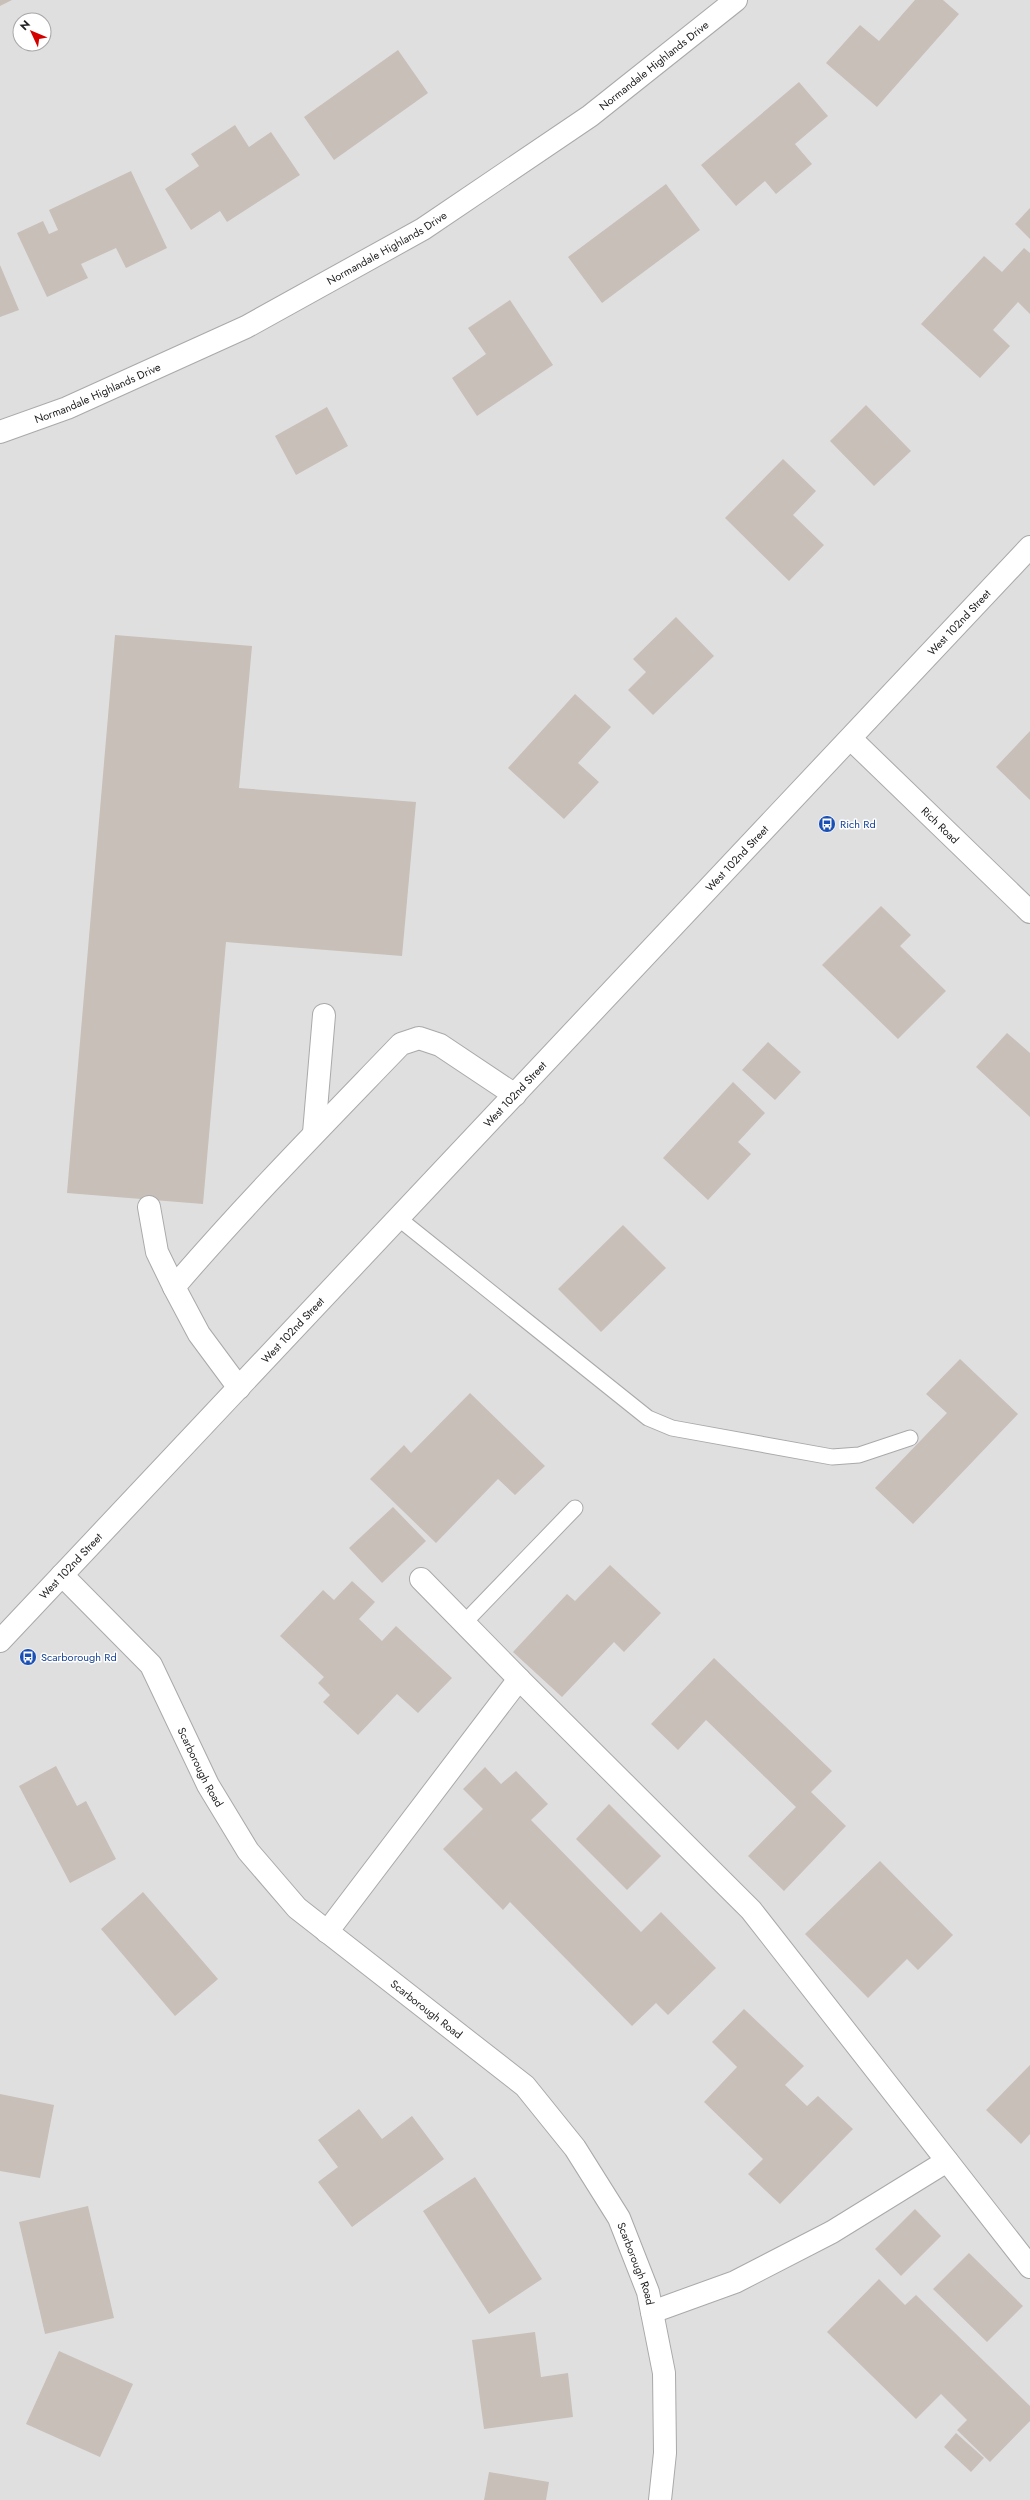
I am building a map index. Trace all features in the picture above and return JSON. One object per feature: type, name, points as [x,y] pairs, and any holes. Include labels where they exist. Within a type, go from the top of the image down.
[{"type":"street","name":"Normandale Highlands Drive","points":[[0,432],[67,408],[246,327],[423,229],[590,116],[736,0]]},
{"type":"street","name":"West 102nd Street","points":[[0,1641],[1030,547]]},
{"type":"street","name":"Rich Road","points":[[850,739],[1030,912]]},
{"type":"street","points":[[314,1133],[324,1015]]},
{"type":"street","points":[[174,1287],[215,1240],[314,1133],[401,1044],[419,1038],[440,1045],[515,1094]]},
{"type":"street","points":[[149,1207],[156,1252],[199,1334],[239,1388]]},
{"type":"street","name":"Scarborough Road","points":[[62,1575],[151,1665],[208,1785],[248,1851],[297,1908],[525,2086],[575,2148],[618,2218],[648,2292],[664,2373],[665,2453],[660,2500]]},
{"type":"street","points":[[421,1579],[519,1679],[751,1910],[1030,2267]]},
{"type":"street","points":[[327,1932],[519,1679]]},
{"type":"street","points":[[652,2312],[735,2282],[832,2232],[947,2161]]},
{"type":"lane","points":[[398,1218],[648,1418],[672,1428],[832,1456],[859,1455],[910,1438]]},
{"type":"lane","points":[[464,1623],[575,1508]]},
{"type":"shaded area","points":[[0,0],[1030,0],[1030,2500],[0,2500]]},
{"type":"building","points":[[0,0],[12,0],[0,6]]},
{"type":"building","points":[[915,0],[943,0],[959,14],[877,107],[826,63],[860,25],[879,41]]},
{"type":"building","points":[[398,50],[428,93],[334,160],[304,117]]},
{"type":"building","points":[[799,82],[828,116],[795,144],[812,164],[776,194],[765,181],[736,206],[701,165]]},
{"type":"building","points":[[235,125],[249,147],[271,132],[300,175],[227,222],[220,211],[191,230],[165,189],[199,166],[191,154]]},
{"type":"building","points":[[131,171],[167,248],[126,268],[116,248],[81,264],[88,278],[47,297],[17,233],[43,221],[49,234],[58,230],[49,210]]},
{"type":"building","points":[[666,184],[700,230],[602,303],[568,257]]},
{"type":"building","points":[[1030,208],[1030,239],[1015,224]]},
{"type":"building","points":[[1024,248],[1030,253],[1030,314],[1018,302],[993,330],[1010,346],[980,378],[921,324],[984,256],[1002,272]]},
{"type":"building","points":[[0,265],[19,310],[0,317]]},
{"type":"building","points":[[510,300],[553,365],[477,416],[452,378],[486,354],[468,328]]},
{"type":"building","points":[[866,405],[911,451],[874,486],[830,441]]},
{"type":"building","points":[[327,407],[348,446],[296,475],[275,436]]},
{"type":"building","points":[[783,459],[816,491],[793,515],[824,545],[789,581],[725,518]]},
{"type":"building","points":[[676,617],[714,656],[653,715],[628,690],[646,672],[633,659]]},
{"type":"building","points":[[115,635],[252,646],[239,788],[416,802],[402,956],[226,942],[203,1204],[67,1193]]},
{"type":"building","points":[[575,694],[611,727],[578,763],[599,782],[564,819],[508,768]]},
{"type":"building","points":[[1030,731],[1030,800],[996,767]]},
{"type":"building","points":[[881,906],[911,935],[900,946],[946,991],[898,1039],[822,965]]},
{"type":"building","points":[[1007,1033],[1030,1053],[1030,1117],[976,1067]]},
{"type":"building","points":[[768,1042],[801,1072],[775,1100],[742,1070]]},
{"type":"building","points":[[733,1082],[765,1113],[738,1142],[751,1154],[708,1200],[663,1158]]},
{"type":"building","points":[[623,1225],[666,1268],[601,1332],[558,1289]]},
{"type":"building","points":[[960,1359],[1018,1414],[913,1524],[875,1488],[947,1413],[926,1394]]},
{"type":"building","points":[[470,1393],[545,1466],[515,1495],[498,1479],[436,1543],[370,1479],[404,1445],[411,1453]]},
{"type":"building","points":[[393,1507],[426,1541],[382,1583],[349,1548]]},
{"type":"building","points":[[610,1565],[661,1613],[624,1652],[614,1642],[562,1697],[513,1652],[567,1594],[575,1601]]},
{"type":"building","points":[[352,1581],[375,1602],[359,1619],[382,1641],[396,1626],[452,1678],[418,1713],[397,1694],[358,1735],[323,1702],[330,1695],[318,1683],[324,1677],[280,1636],[323,1590],[334,1600]]},
{"type":"building","points":[[714,1658],[832,1771],[811,1792],[846,1826],[784,1891],[748,1856],[796,1807],[706,1720],[678,1750],[651,1724]]},
{"type":"building","points":[[56,1766],[77,1806],[86,1801],[116,1859],[70,1883],[19,1786]]},
{"type":"building","points":[[485,1767],[501,1784],[516,1771],[548,1804],[531,1820],[641,1932],[661,1912],[716,1968],[668,2015],[656,2003],[632,2026],[510,1902],[503,1910],[443,1849],[483,1809],[463,1789]]},
{"type":"building","points":[[609,1804],[661,1856],[627,1890],[576,1839]]},
{"type":"building","points":[[880,1861],[953,1935],[918,1970],[907,1959],[868,1998],[805,1934]]},
{"type":"building","points":[[143,1892],[218,1979],[175,2016],[101,1929]]},
{"type":"building","points":[[744,2009],[804,2066],[785,2085],[807,2106],[818,2096],[853,2129],[780,2204],[748,2174],[763,2159],[704,2102],[737,2067],[712,2042]]},
{"type":"building","points":[[1030,2065],[1030,2134],[1021,2144],[986,2110]]},
{"type":"building","points":[[0,2094],[54,2105],[40,2178],[0,2171]]},
{"type":"building","points":[[359,2109],[382,2139],[412,2116],[444,2159],[352,2227],[318,2182],[338,2167],[318,2140]]},
{"type":"building","points":[[475,2177],[542,2279],[489,2314],[423,2211]]},
{"type":"building","points":[[88,2206],[114,2318],[45,2334],[19,2222]]},
{"type":"building","points":[[915,2209],[941,2236],[901,2276],[875,2249]]},
{"type":"building","points":[[969,2253],[1023,2306],[987,2342],[933,2289]]},
{"type":"building","points":[[879,2279],[905,2305],[916,2295],[1030,2406],[1030,2421],[990,2462],[957,2430],[967,2420],[941,2394],[916,2419],[827,2332]]},
{"type":"building","points":[[535,2332],[541,2377],[568,2373],[573,2417],[484,2429],[472,2340]]},
{"type":"building","points":[[59,2351],[133,2384],[100,2457],[26,2424]]},
{"type":"building","points":[[956,2433],[984,2458],[971,2472],[944,2447]]},
{"type":"building","points":[[489,2472],[549,2482],[546,2500],[484,2500]]},
{"type":"place","name":"Rich Rd","points":[[827,824]]},
{"type":"place","name":"Scarborough Rd","points":[[28,1657]]}]
